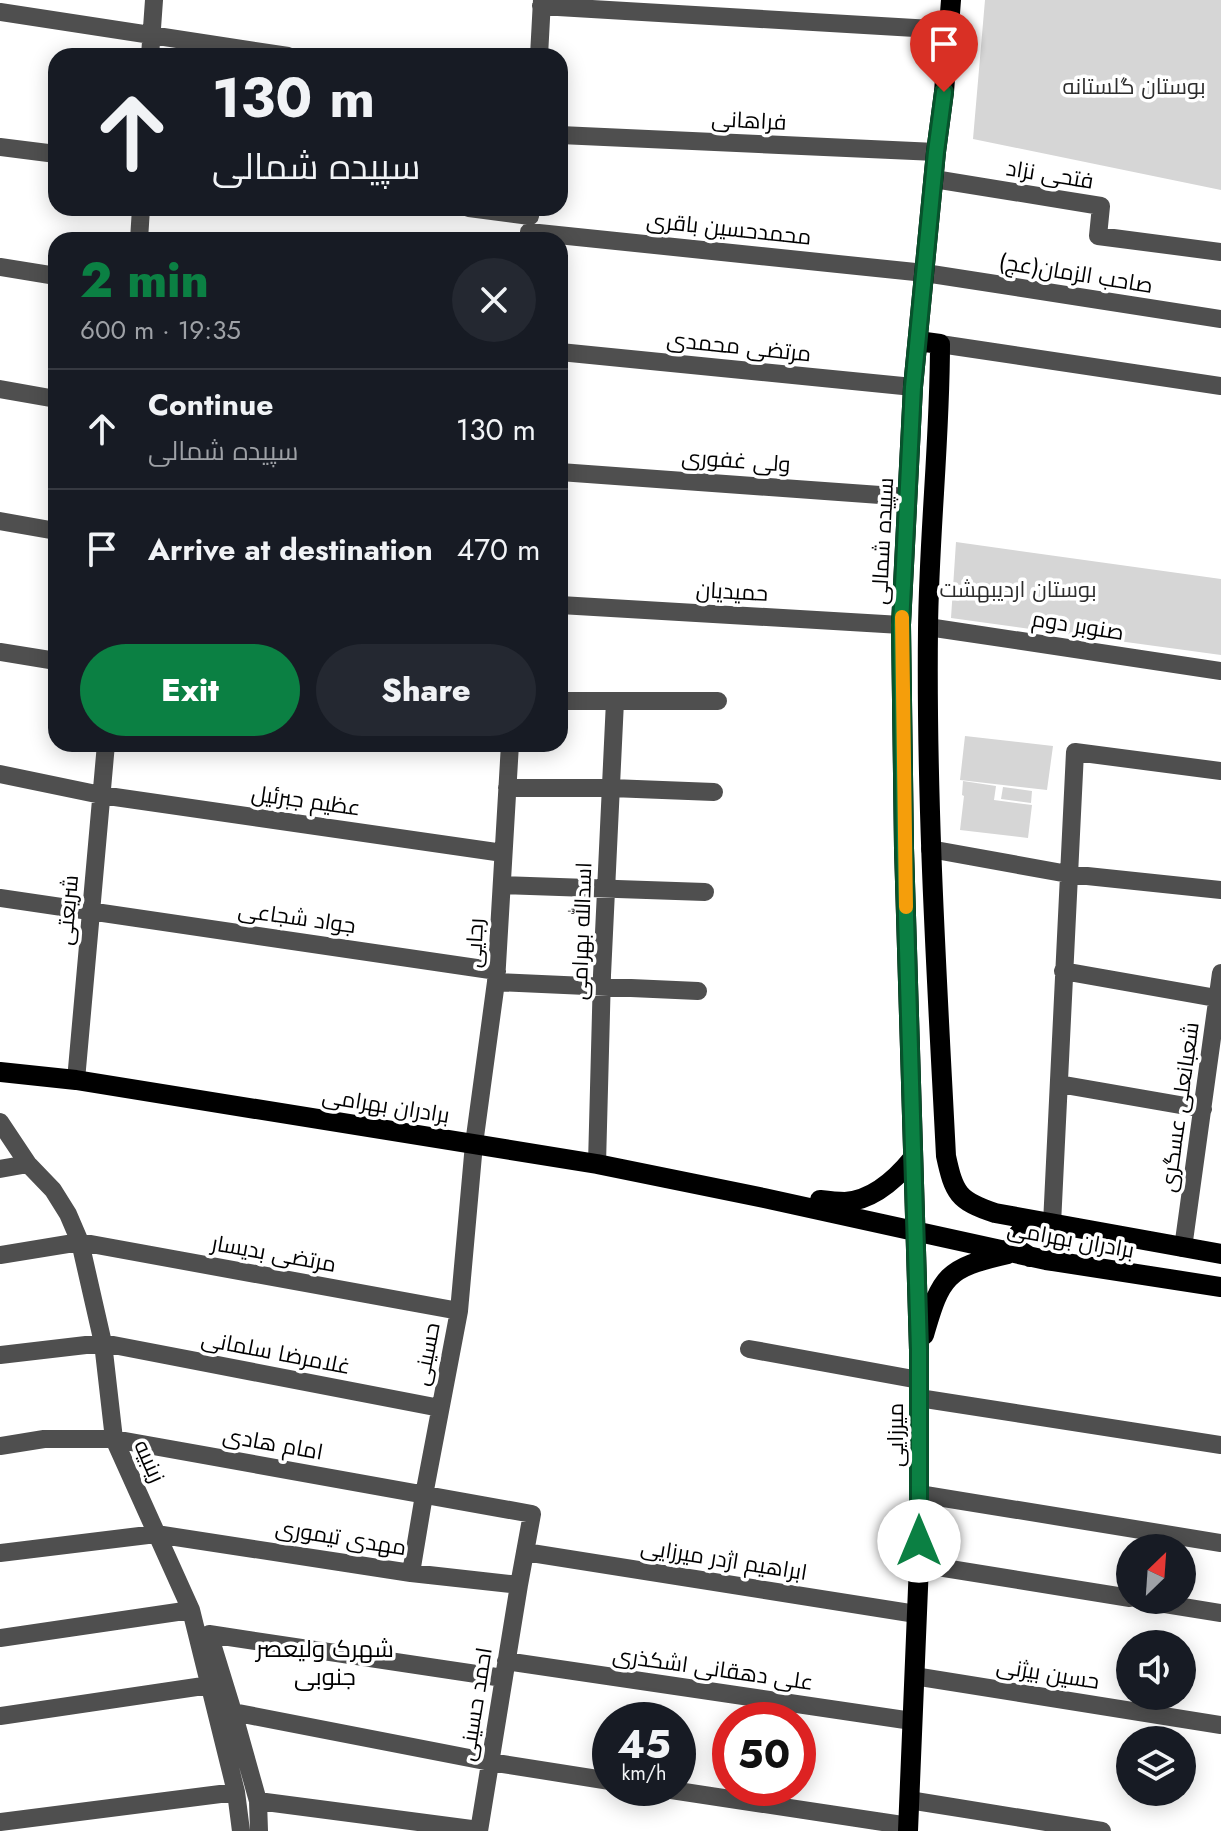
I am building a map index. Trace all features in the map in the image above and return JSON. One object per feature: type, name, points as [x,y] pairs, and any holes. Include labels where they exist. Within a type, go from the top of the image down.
[{"type":"main road","name":"سپیده شمالی","points":[[914,1231],[901,625],[913,387],[951,0]]},
{"type":"main road","points":[[906,912],[933,912],[928,627],[940,344],[918,341]]},
{"type":"main road","points":[[903,731],[929,732]]},
{"type":"main road","name":"برادران بهرامی","points":[[933,912],[946,1156],[951,1179],[959,1194],[985,1210],[1221,1254]]},
{"type":"main road","name":"برادران بهرامی","points":[[0,1072],[76,1080],[597,1164],[1021,1255],[1221,1287]]},
{"type":"main road","points":[[764,1198],[847,1202],[875,1192],[898,1177],[913,1158]]},
{"type":"main road","points":[[919,1350],[935,1296],[944,1282],[971,1264],[1021,1255],[1013,1240],[1024,1229],[1047,1223]]},
{"type":"main road","name":"میرزایی","points":[[908,1829],[919,1564],[919,1350],[914,1231]]},
{"type":"street","points":[[151,48],[154,0]]},
{"type":"street","points":[[539,48],[541,3],[949,30]]},
{"type":"street","points":[[0,12],[236,48]]},
{"type":"street","name":"فراهانی","points":[[568,135],[936,152]]},
{"type":"street","points":[[0,147],[48,153]]},
{"type":"street","name":"فتحی نزاد","points":[[934,179],[1101,206],[1098,236],[1221,252]]},
{"type":"street","name":"محمدحسین باقری","points":[[500,216],[530,224],[925,273]]},
{"type":"street","points":[[0,267],[48,275]]},
{"type":"street","name":"صاحب الزمان(عج)","points":[[925,273],[1221,319]]},
{"type":"street","points":[[940,344],[1221,386]]},
{"type":"street","name":"مرتضی محمدی","points":[[568,353],[913,387]]},
{"type":"street","points":[[0,389],[48,398]]},
{"type":"street","name":"ولی غفوری","points":[[568,473],[908,497]]},
{"type":"street","points":[[0,521],[48,530]]},
{"type":"street","name":"حمیدیان","points":[[568,605],[901,625]]},
{"type":"street","name":"صنوبر دوم","points":[[928,627],[1221,671]]},
{"type":"street","points":[[0,652],[48,660]]},
{"type":"street","points":[[568,701],[718,701]]},
{"type":"street","name":"اسدالله بهرامی","points":[[597,1164],[615,701]]},
{"type":"street","name":"شریعتی","points":[[76,1080],[105,752]]},
{"type":"street","name":"رجایی","points":[[474,1144],[496,976],[509,752]]},
{"type":"street","points":[[1047,1223],[1059,1084],[1075,752],[1221,771]]},
{"type":"street","name":"عظیم جبرئیل","points":[[0,774],[101,795],[503,853]]},
{"type":"street","points":[[507,788],[714,792]]},
{"type":"street","points":[[930,849],[1068,874],[1221,890]]},
{"type":"street","points":[[502,885],[705,892]]},
{"type":"street","name":"جواد شجاعی","points":[[0,898],[496,976],[602,987],[698,991]]},
{"type":"street","points":[[1063,971],[1220,999]]},
{"type":"street","name":"شعبانعلی عسگری","points":[[1183,1248],[1220,999],[1221,973]]},
{"type":"street","points":[[1059,1084],[1203,1109]]},
{"type":"street","name":"زینبیه","points":[[0,1122],[28,1164],[53,1190],[80,1242],[103,1343],[114,1439],[191,1610],[236,1792],[241,1831]]},
{"type":"street","name":"حسینی","points":[[411,1573],[459,1311],[474,1144]]},
{"type":"street","points":[[0,1169],[28,1164]]},
{"type":"street","name":"مرتضی بدیسار","points":[[0,1255],[80,1242],[459,1311]]},
{"type":"street","name":"غلامرضا سلمانی","points":[[0,1355],[103,1343],[440,1408]]},
{"type":"street","points":[[749,1349],[919,1389],[1221,1445]]},
{"type":"street","name":"امام هادی","points":[[0,1446],[44,1439],[114,1439],[424,1495]]},
{"type":"street","points":[[919,1494],[1221,1543]]},
{"type":"street","name":"احمد حسینی","points":[[424,1495],[532,1514],[479,1830]]},
{"type":"street","name":"مهدی تیموری","points":[[0,1553],[156,1534],[411,1573],[519,1585]]},
{"type":"street","name":"ابراهیم اژدر میرزایی","points":[[525,1552],[916,1614]]},
{"type":"street","points":[[919,1564],[1116,1596]]},
{"type":"street","points":[[1196,1609],[1221,1613]]},
{"type":"street","points":[[0,1638],[191,1610]]},
{"type":"street","name":"علی دهقانی اشکذری","points":[[233,1712],[209,1634],[912,1721]]},
{"type":"street","name":"حسین بیژنی","points":[[914,1676],[1221,1725]]},
{"type":"street","points":[[0,1716],[210,1685]]},
{"type":"street","points":[[259,1831],[258,1801],[233,1712],[490,1762],[592,1778]]},
{"type":"street","points":[[0,1822],[236,1792]]},
{"type":"street","points":[[696,1794],[908,1829]]},
{"type":"street","points":[[909,1800],[1102,1831]]},
{"type":"street","points":[[258,1801],[479,1830]]},
{"type":"green space","name":"بوستان گلستانه","points":[[985,0],[1221,0],[1221,190],[973,139]]},
{"type":"green space","name":"بوستان اردیبهشت","points":[[956,542],[1221,579],[1221,655],[951,618]]},
{"type":"green space","points":[[965,736],[1053,746],[1047,790],[960,780]]},
{"type":"green space","points":[[963,781],[996,786],[994,800],[1032,805],[1028,838],[960,830]]},
{"type":"green space","points":[[1003,787],[1032,791],[1031,803],[1001,799]]},
{"type":"slow traffic","points":[[902,617],[906,907]]},
{"type":"district","name":"شهرک ولیعصر جنوبی","points":[[325,1663]]},
{"type":"route","points":[[919,1541],[919,1350],[904,848],[901,625],[913,387],[944,92]]}]
